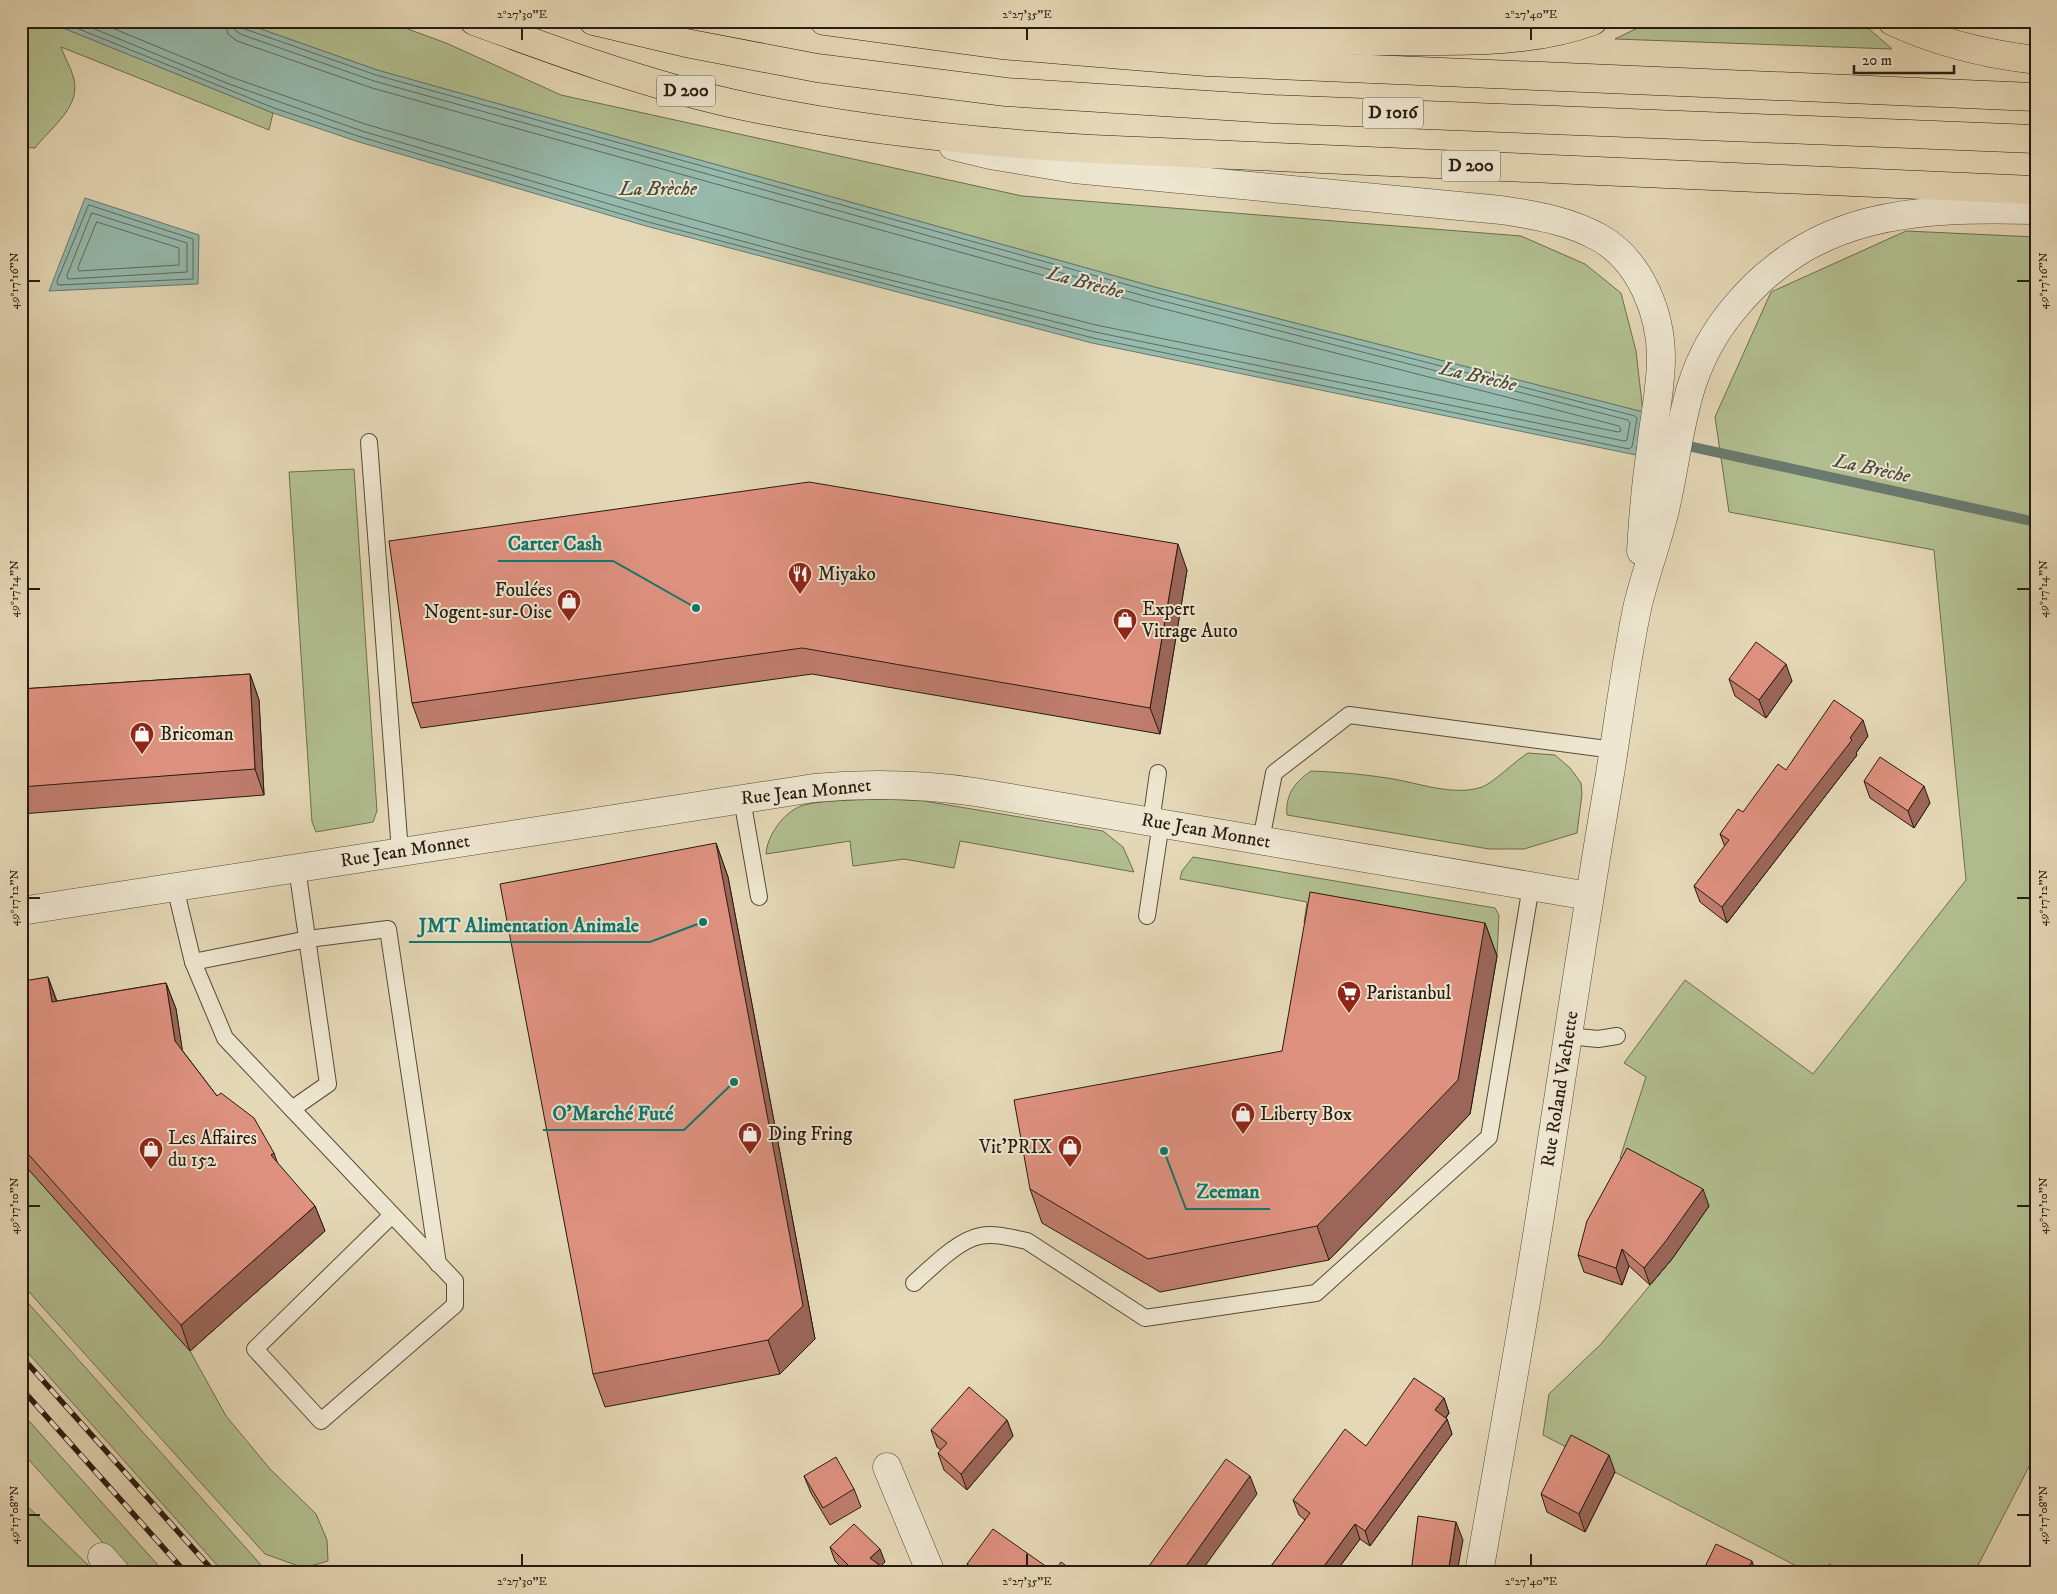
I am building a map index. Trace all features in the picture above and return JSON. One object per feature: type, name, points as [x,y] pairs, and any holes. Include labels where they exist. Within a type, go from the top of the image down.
[{"type":"main road","name":"D 200","points":[[474,21],[558,52],[654,83],[764,109],[906,131],[1091,149],[2036,190]]},
{"type":"main road","name":"D 1016","points":[[593,21],[686,43],[817,68],[1006,92],[1273,109],[2036,139]]},
{"type":"main road","name":"D 1016","points":[[824,21],[870,29],[1011,46],[1207,62],[2036,97]]},
{"type":"main road","points":[[870,29],[988,27],[1116,30],[1293,39],[1438,41],[1547,33],[1593,21]]},
{"type":"main road","points":[[1892,21],[1916,33],[1979,52],[2036,60]]},
{"type":"street","points":[[906,131],[990,155],[1074,169],[1502,210],[1530,215],[1583,230],[1613,247],[1626,260],[1648,294],[1655,314],[1661,357],[1657,404],[1658,483]]},
{"type":"street","points":[[1658,483],[1699,362],[1732,311],[1763,278],[1805,246],[1846,228],[1894,215],[1961,209],[2036,210]]},
{"type":"street","name":"Rue Roland Vachette","points":[[1479,1573],[1546,1182],[1589,896],[1658,483]]},
{"type":"street","name":"Rue Jean Monnet","points":[[21,910],[814,788],[892,784],[948,788],[1589,896]]},
{"type":"street","points":[[887,1467],[932,1573]]},
{"type":"lane","points":[[369,442],[400,852]]},
{"type":"lane","points":[[1261,840],[1274,773],[1349,714],[1614,750]]},
{"type":"lane","points":[[1147,916],[1156,822],[1158,773]]},
{"type":"lane","points":[[742,799],[759,897]]},
{"type":"lane","points":[[292,1109],[328,1084],[297,868]]},
{"type":"lane","points":[[914,1283],[953,1250],[979,1236],[1004,1236],[1027,1241],[1145,1318],[1316,1292],[1490,1137],[1530,886]]},
{"type":"lane","points":[[175,887],[193,962],[225,1038],[455,1281],[455,1305],[321,1421],[255,1349],[392,1215]]},
{"type":"lane","points":[[193,962],[308,939],[388,929],[438,1264]]},
{"type":"lane","points":[[1568,1036],[1598,1039],[1617,1036]]},
{"type":"green space","points":[[21,21],[46,21],[273,113],[269,130],[61,47],[73,76],[74,97],[64,115],[35,148],[21,147]]},
{"type":"green space","points":[[238,21],[386,21],[446,43],[561,95],[1022,196],[1521,236],[1585,264],[1621,293],[1636,351],[1643,412],[1158,288],[377,70]]},
{"type":"green space","points":[[1652,21],[1860,21],[1892,49],[1615,39]]},
{"type":"green space","points":[[1906,231],[2036,237],[2036,1453],[1974,1573],[1846,1573],[1829,1564],[1824,1573],[1810,1573],[1543,1435],[1549,1394],[1601,1344],[1671,1260],[1709,1206],[1620,1158],[1646,1077],[1624,1063],[1685,980],[1813,1074],[1966,880],[1934,550],[1729,512],[1715,417],[1771,292]]},
{"type":"green space","points":[[354,469],[377,811],[373,822],[316,832],[312,822],[289,472]]},
{"type":"green space","points":[[1528,753],[1555,755],[1570,768],[1581,783],[1582,794],[1577,833],[1524,849],[1489,849],[1287,815],[1289,795],[1296,784],[1311,771],[1378,777],[1447,790],[1471,790],[1487,785]]},
{"type":"green space","points":[[883,799],[924,801],[1103,831],[1123,847],[1134,872],[960,841],[954,868],[904,859],[853,866],[850,841],[766,854],[769,840],[777,826],[794,809],[808,804],[829,801]]},
{"type":"green space","points":[[1193,857],[1495,908],[1499,915],[1497,956],[1304,923],[1307,902],[1180,879],[1182,871]]},
{"type":"green space","points":[[21,1161],[190,1351],[226,1416],[270,1469],[316,1514],[327,1540],[328,1561],[304,1568],[265,1554],[21,1283]]},
{"type":"green space","points":[[21,1295],[268,1573],[224,1573],[21,1345]]},
{"type":"green space","points":[[21,1412],[165,1573],[130,1573],[21,1451]]},
{"type":"green space","points":[[21,1500],[88,1565],[96,1573],[21,1573]]},
{"type":"water","name":"La Brèche","points":[[46,21],[238,21],[377,70],[1158,288],[1643,412],[1636,455],[1092,343],[646,226],[359,142],[273,113]]},
{"type":"water","points":[[85,198],[199,235],[198,284],[49,291]]},
{"type":"building","points":[[809,482],[1178,544],[1150,708],[802,648],[412,703],[389,541]]},
{"type":"building","points":[[1756,642],[1786,664],[1759,700],[1729,679]]},
{"type":"building","name":"Bricoman","points":[[250,674],[255,769],[21,787],[21,689]]},
{"type":"building","points":[[1834,700],[1863,720],[1850,738],[1852,740],[1722,907],[1694,886],[1729,840],[1720,834],[1738,809],[1743,812],[1778,764],[1786,770]]},
{"type":"building","points":[[1880,757],[1924,786],[1908,811],[1864,781]]},
{"type":"building","points":[[716,843],[803,1306],[768,1340],[593,1374],[500,884]]},
{"type":"building","points":[[1310,892],[1485,923],[1458,1080],[1317,1226],[1148,1259],[1030,1189],[1014,1100],[1282,1051]]},
{"type":"building","name":"Les Affaires du 152","points":[[48,977],[52,1002],[166,983],[175,1041],[217,1096],[221,1093],[254,1118],[274,1153],[271,1155],[315,1206],[181,1325],[21,1146],[21,982]]},
{"type":"building","points":[[1627,1148],[1703,1189],[1644,1268],[1622,1249],[1616,1268],[1578,1255],[1587,1221]]},
{"type":"building","points":[[1414,1378],[1444,1398],[1435,1410],[1447,1419],[1365,1531],[1355,1524],[1319,1573],[1266,1573],[1310,1513],[1293,1500],[1345,1429],[1366,1446]]},
{"type":"building","points":[[969,1387],[1007,1420],[961,1474],[938,1453],[947,1443],[931,1430]]},
{"type":"building","points":[[1571,1435],[1609,1455],[1579,1514],[1541,1494]]},
{"type":"building","points":[[836,1457],[854,1489],[823,1508],[804,1476]]},
{"type":"building","points":[[1226,1459],[1250,1476],[1181,1573],[1144,1573]]},
{"type":"building","points":[[1418,1516],[1456,1522],[1448,1573],[1411,1573]]},
{"type":"building","points":[[854,1524],[880,1549],[870,1558],[890,1573],[850,1573],[853,1570],[830,1547]]},
{"type":"building","points":[[993,1529],[1054,1572],[1061,1562],[1076,1573],[980,1573],[967,1564]]},
{"type":"building","points":[[1716,1544],[1752,1561],[1746,1573],[1702,1573]]},
{"type":"building","points":[[1110,1565],[1122,1573],[1105,1573]]},
{"type":"waterway","name":"La Brèche","points":[[1679,444],[2036,522]]},
{"type":"railway","points":[[21,1356],[215,1573]]},
{"type":"railway","points":[[21,1388],[186,1573]]},
{"type":"place","name":"Miyako","points":[[800,595]]},
{"type":"place","name":"Carter Cash","points":[[696,608]]},
{"type":"place","name":"Foulées Nogent-sur-Oise","points":[[569,622]]},
{"type":"place","name":"Expert Vitrage Auto","points":[[1125,641]]},
{"type":"place","name":"Bricoman","points":[[142,755]]},
{"type":"place","name":"JMT Alimentation Animale","points":[[703,922]]},
{"type":"place","name":"Paristanbul","points":[[1349,1014]]},
{"type":"place","name":"O'Marché Futé","points":[[734,1082]]},
{"type":"place","name":"Liberty Box","points":[[1243,1135]]},
{"type":"place","name":"Zeeman","points":[[1164,1151]]},
{"type":"place","name":"Ding Fring","points":[[750,1155]]},
{"type":"place","name":"Vit'PRIX","points":[[1070,1168]]},
{"type":"place","name":"Les Affaires du 152","points":[[151,1170]]}]
